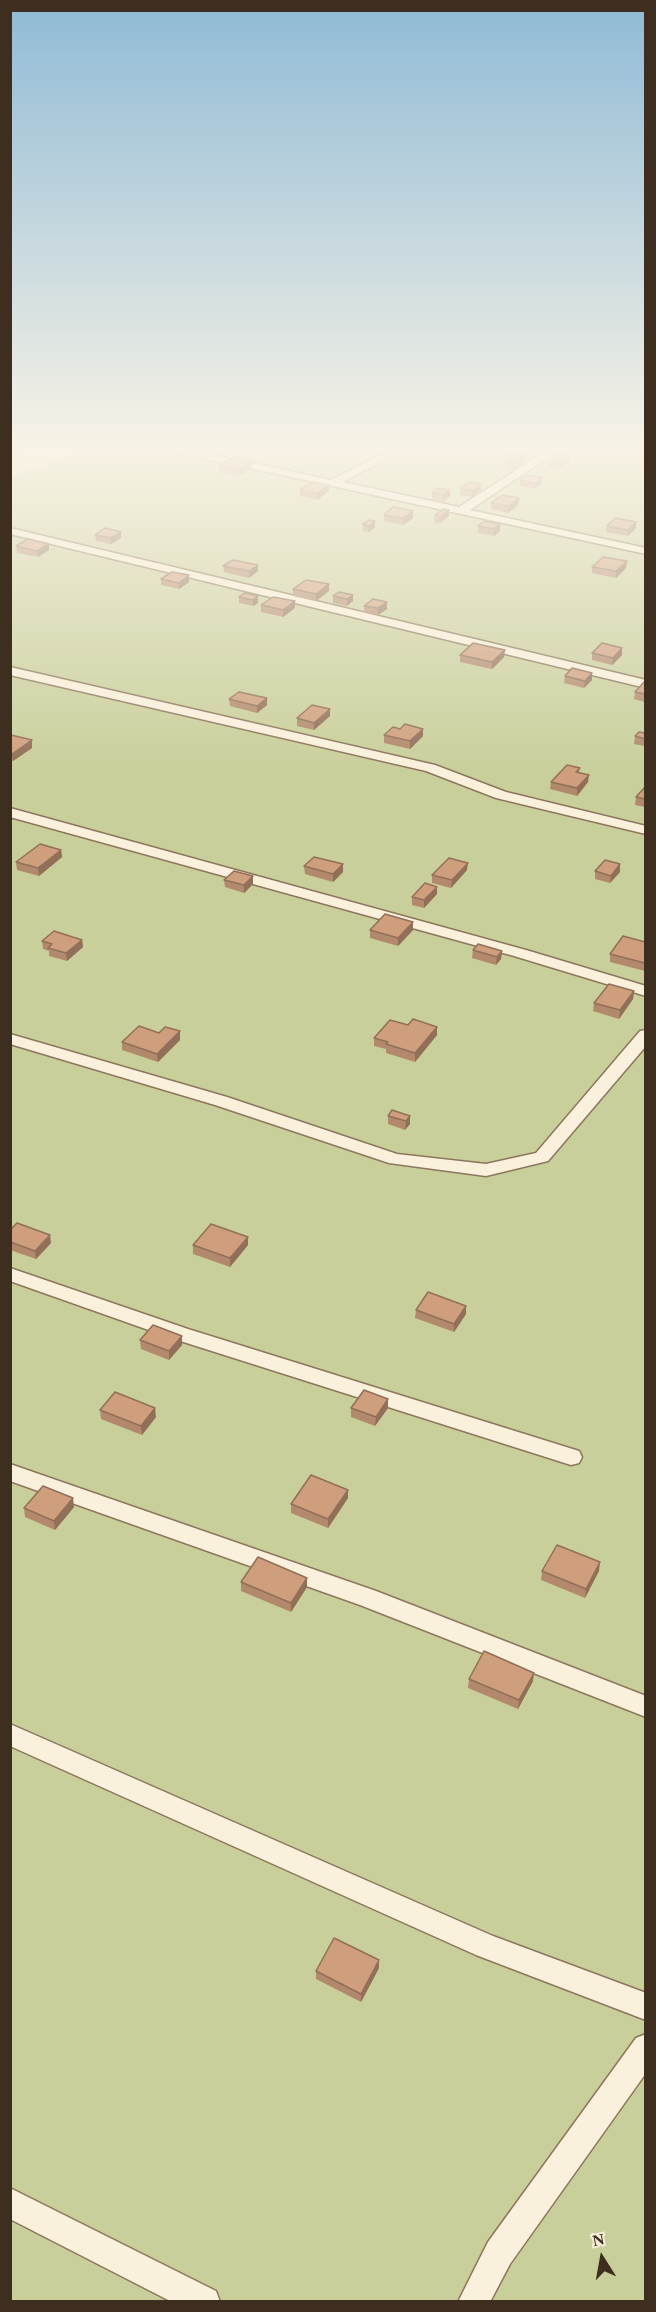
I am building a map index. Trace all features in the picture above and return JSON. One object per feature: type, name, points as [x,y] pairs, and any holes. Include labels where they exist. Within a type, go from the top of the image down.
[{"type":"lane","points":[[117,557],[645,684]]},
{"type":"lane","points":[[10,671],[430,768],[501,795],[645,830]]},
{"type":"lane","points":[[10,812],[520,953],[645,991]]},
{"type":"lane","points":[[10,1040],[221,1101],[395,1159],[486,1170],[542,1157],[645,1035]]},
{"type":"lane","points":[[10,1274],[181,1334],[571,1457]]},
{"type":"lane","points":[[10,1472],[368,1598],[645,1707]]},
{"type":"lane","points":[[10,1734],[486,1946],[645,2007]]},
{"type":"lane","points":[[473,2301],[499,2253],[645,2048]]},
{"type":"lane","points":[[10,2203],[206,2301]]},
{"type":"green space","points":[[11,557],[645,557],[645,2301],[11,2302]]},
{"type":"building","points":[[603,557],[627,561],[616,571],[592,567]]},
{"type":"building","points":[[233,560],[258,565],[249,571],[223,566]]},
{"type":"building","points":[[172,572],[189,575],[179,583],[161,579]]},
{"type":"building","points":[[306,580],[329,584],[316,594],[293,589]]},
{"type":"building","points":[[339,592],[353,595],[347,599],[333,596]]},
{"type":"building","points":[[244,593],[258,596],[253,600],[239,597]]},
{"type":"building","points":[[273,597],[295,601],[283,610],[261,605]]},
{"type":"building","points":[[373,599],[387,602],[378,608],[364,606]]},
{"type":"building","points":[[473,643],[505,650],[492,662],[460,655]]},
{"type":"building","points":[[602,643],[622,648],[613,658],[592,653]]},
{"type":"building","points":[[572,668],[592,673],[585,681],[565,676]]},
{"type":"building","points":[[644,682],[645,694],[635,692]]},
{"type":"building","points":[[239,692],[267,698],[257,706],[229,699]]},
{"type":"building","points":[[312,705],[330,709],[314,723],[297,718]]},
{"type":"building","points":[[405,724],[423,729],[410,741],[384,735],[393,727],[400,729]]},
{"type":"building","points":[[639,732],[645,733],[645,739],[635,736]]},
{"type":"building","points":[[11,735],[32,740],[12,754],[10,753]]},
{"type":"building","points":[[567,765],[580,768],[576,772],[589,775],[577,788],[551,782]]},
{"type":"building","points":[[645,787],[645,799],[636,797]]},
{"type":"building","points":[[40,844],[61,850],[38,868],[16,862]]},
{"type":"building","points":[[314,857],[343,864],[333,874],[304,866]]},
{"type":"building","points":[[449,858],[468,863],[452,880],[432,875]]},
{"type":"building","points":[[605,860],[620,864],[611,876],[595,871]]},
{"type":"building","points":[[234,871],[253,876],[244,885],[224,880]]},
{"type":"building","points":[[425,883],[437,887],[424,900],[412,897]]},
{"type":"building","points":[[385,914],[413,922],[398,938],[370,930]]},
{"type":"building","points":[[54,931],[82,940],[66,953],[48,948],[52,944],[42,941]]},
{"type":"building","points":[[623,936],[645,942],[645,963],[610,954]]},
{"type":"building","points":[[478,944],[502,951],[497,957],[473,950]]},
{"type":"building","points":[[609,984],[634,991],[620,1010],[594,1003]]},
{"type":"building","points":[[413,1019],[437,1027],[415,1053],[374,1038],[390,1020],[408,1025]]},
{"type":"building","points":[[139,1026],[159,1033],[165,1027],[180,1031],[157,1054],[122,1042]]},
{"type":"building","points":[[392,1110],[410,1116],[406,1121],[388,1116]]},
{"type":"building","points":[[17,1223],[50,1235],[35,1251],[10,1242],[10,1230]]},
{"type":"building","points":[[211,1224],[248,1237],[230,1258],[193,1245]]},
{"type":"building","points":[[428,1292],[466,1306],[454,1324],[416,1310]]},
{"type":"building","points":[[153,1325],[182,1336],[169,1351],[140,1340]]},
{"type":"building","points":[[364,1390],[388,1399],[376,1417],[351,1408]]},
{"type":"building","points":[[115,1392],[155,1408],[141,1426],[100,1410]]},
{"type":"building","points":[[311,1475],[348,1490],[328,1519],[291,1504]]},
{"type":"building","points":[[43,1486],[73,1498],[54,1521],[24,1508]]},
{"type":"building","points":[[557,1545],[600,1562],[586,1589],[542,1571]]},
{"type":"building","points":[[258,1557],[307,1578],[291,1603],[241,1582]]},
{"type":"building","points":[[484,1651],[534,1673],[519,1700],[469,1679]]},
{"type":"building","points":[[334,1938],[379,1960],[361,1994],[316,1971]]}]
